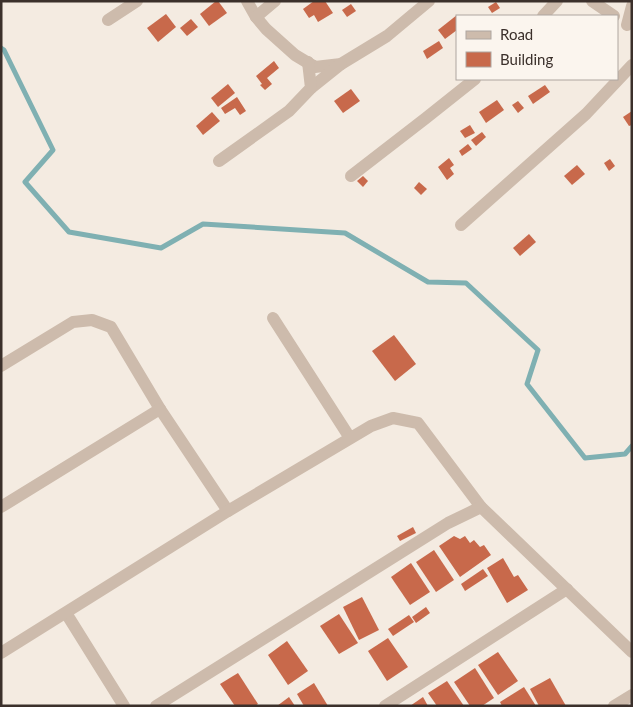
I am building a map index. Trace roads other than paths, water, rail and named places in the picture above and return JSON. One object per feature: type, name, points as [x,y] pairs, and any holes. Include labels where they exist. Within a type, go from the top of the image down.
[{"type":"street","points":[[108,20],[137,1]]},
{"type":"street","points":[[247,1],[266,29],[295,55],[316,67],[341,64]]},
{"type":"street","points":[[256,16],[275,1]]},
{"type":"street","points":[[219,161],[289,111],[311,88],[341,64],[387,36],[429,1]]},
{"type":"street","points":[[544,15],[557,1]]},
{"type":"street","points":[[592,1],[612,15]]},
{"type":"street","points":[[622,22],[632,6]]},
{"type":"street","points":[[308,62],[311,88]]},
{"type":"street","points":[[618,80],[632,65]]},
{"type":"street","points":[[351,176],[474,80]]},
{"type":"street","points":[[461,226],[586,114],[618,80]]},
{"type":"street","points":[[273,318],[350,438]]},
{"type":"street","points":[[1,366],[73,322],[92,320],[111,327],[160,408],[228,511]]},
{"type":"street","points":[[1,507],[160,408]]},
{"type":"street","points":[[1,653],[228,511],[370,426],[393,418],[418,422],[481,507],[632,652]]},
{"type":"street","points":[[156,706],[448,523],[481,507]]},
{"type":"street","points":[[385,706],[567,590]]},
{"type":"street","points":[[66,613],[124,706]]},
{"type":"street","points":[[614,706],[632,695]]},
{"type":"waterway","points":[[1,48],[4,50],[53,150],[25,182],[69,232],[161,248],[203,224],[345,233],[428,282],[466,283],[538,350],[527,384],[585,458],[625,454],[632,446]]}]
